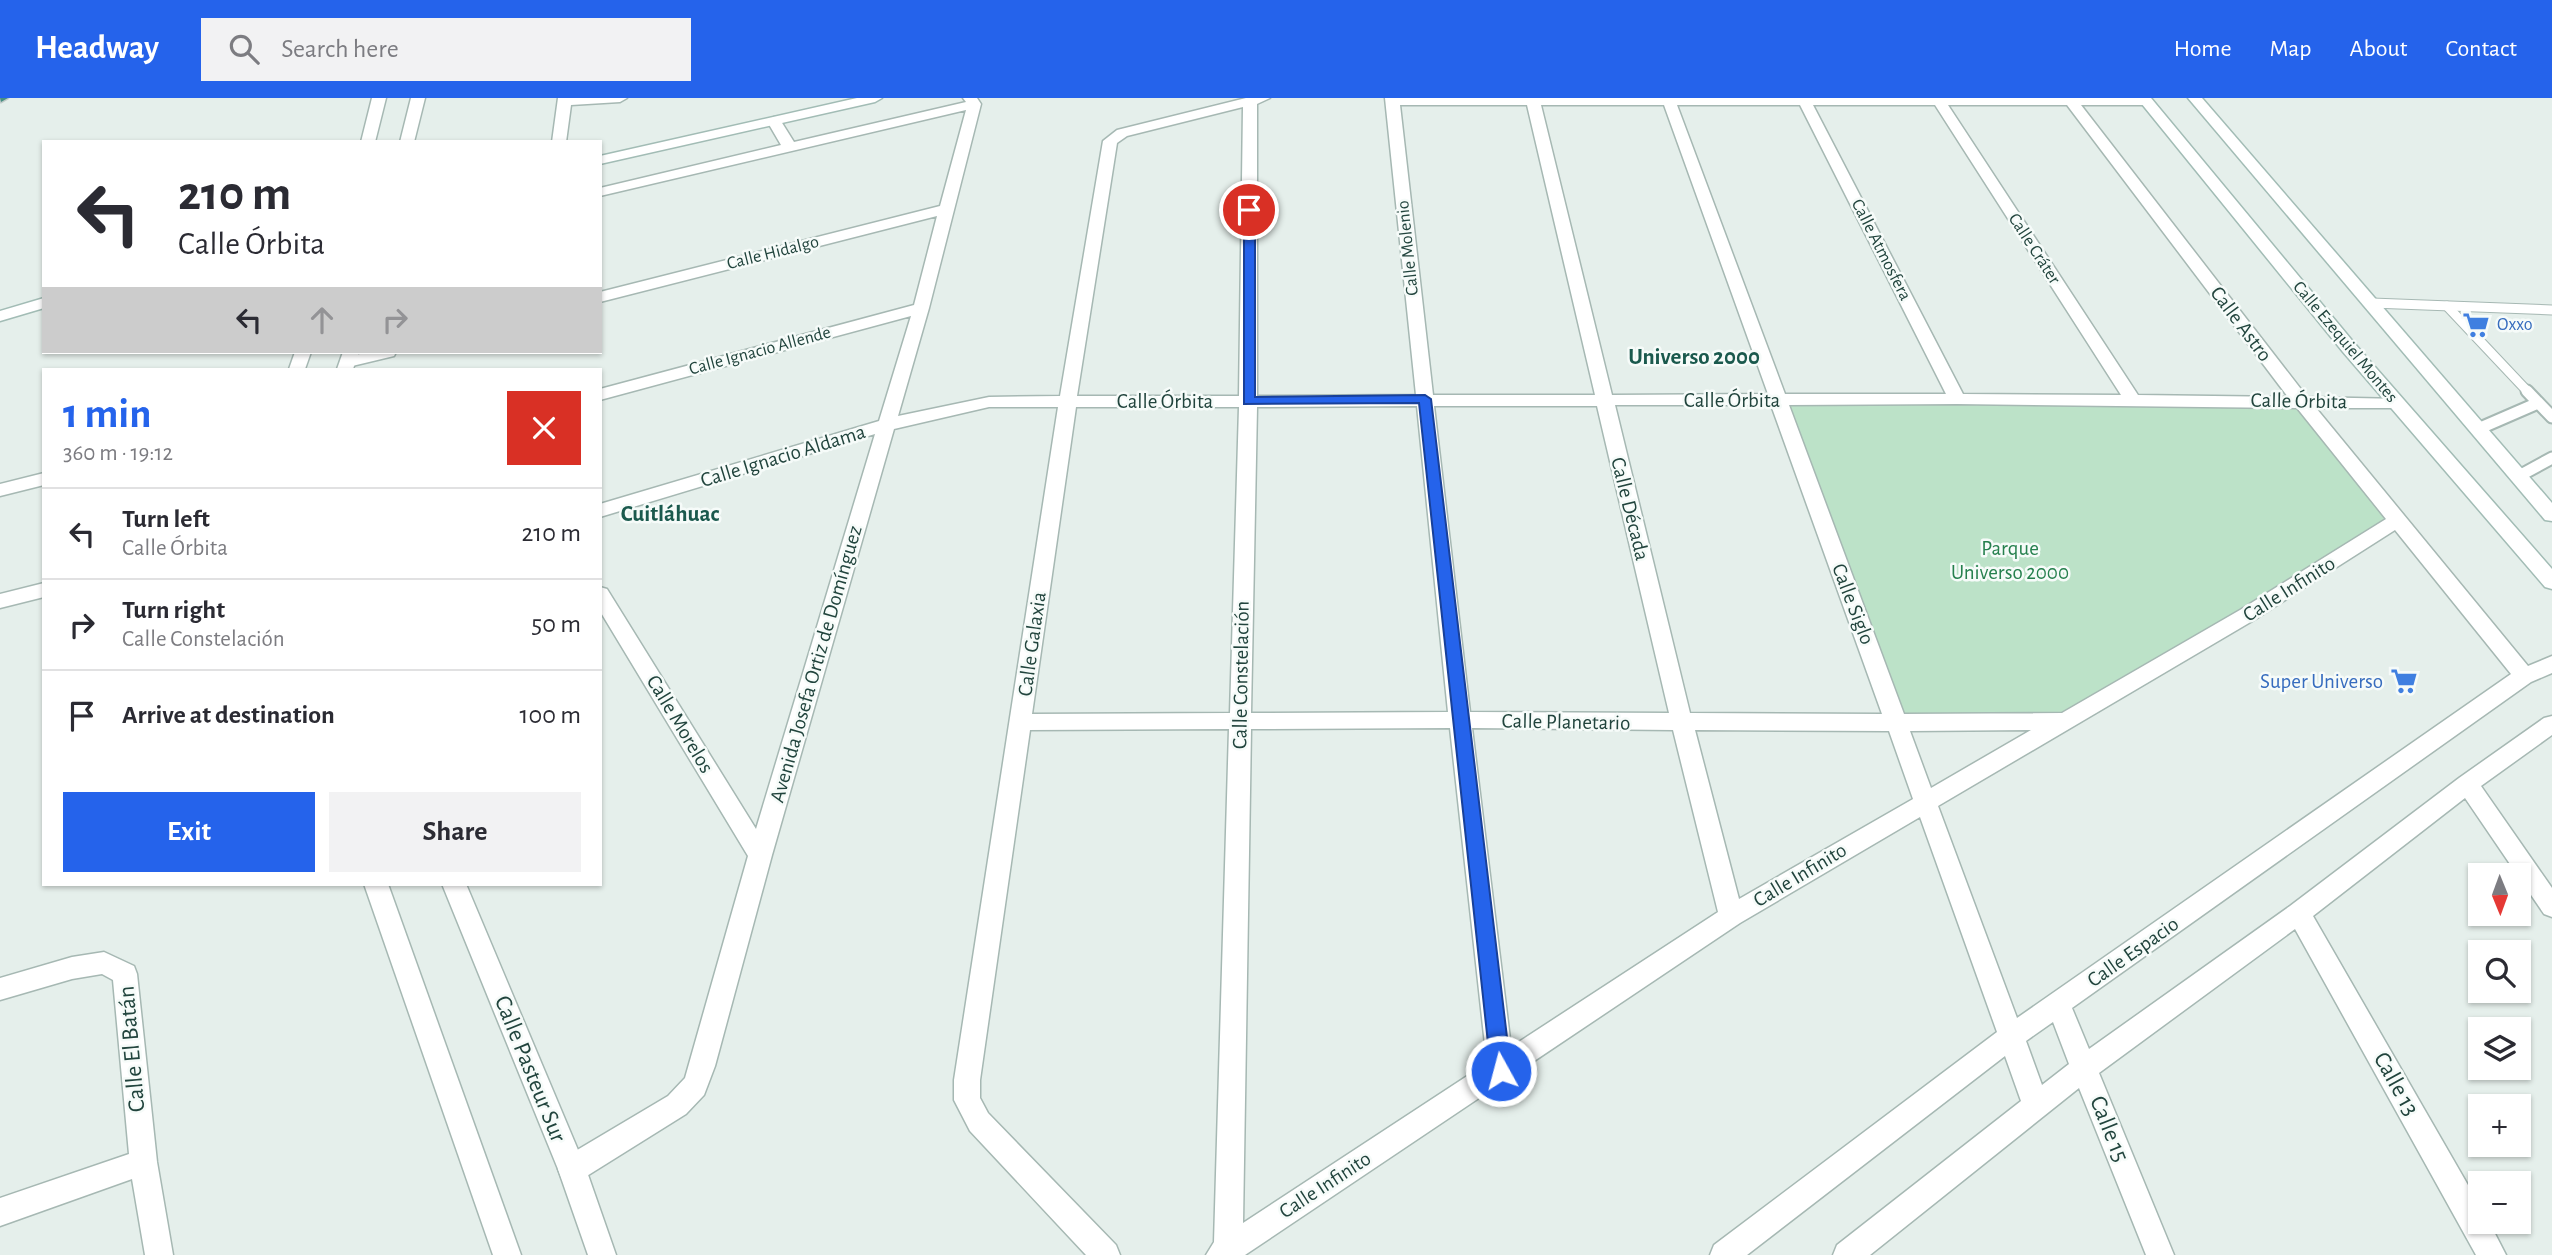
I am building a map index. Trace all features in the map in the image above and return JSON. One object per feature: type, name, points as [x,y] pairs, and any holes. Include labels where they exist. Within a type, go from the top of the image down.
[{"type":"street","points":[[368,140],[379,98]]},
{"type":"street","points":[[408,140],[418,98]]},
{"type":"street","points":[[559,140],[565,100],[620,98]]},
{"type":"street","points":[[602,160],[774,121],[843,101],[876,98]]},
{"type":"street","points":[[2195,98],[2552,515]]},
{"type":"street","name":"Calle Cráter","points":[[1937,99],[2132,399]]},
{"type":"street","name":"Calle Astro","points":[[2070,99],[2300,400],[2524,676]]},
{"type":"street","points":[[1392,100],[1805,102],[2145,99]]},
{"type":"street","name":"Calle Ezequiel Montes","points":[[2145,99],[2396,403],[2552,582]]},
{"type":"street","name":"Calle Galaxia","points":[[1106,1255],[979,1122],[967,1100],[967,1080],[1068,401],[1110,141],[1122,134],[1257,100]]},
{"type":"street","name":"Calle Constelación","points":[[1224,1252],[1257,100]]},
{"type":"street","name":"Calle Molenio","points":[[1392,100],[1501,1071]]},
{"type":"street","points":[[602,192],[972,101]]},
{"type":"street","name":"Avenida Josefa Ortiz de Domínguez","points":[[572,1169],[677,1105],[695,1086],[921,308],[972,101]]},
{"type":"street","name":"Calle Década","points":[[1533,102],[1731,916]]},
{"type":"street","name":"Calle Siglo","points":[[1669,102],[1780,399],[2037,1107]]},
{"type":"street","name":"Calle Atmosfera","points":[[1805,102],[1956,399]]},
{"type":"street","points":[[774,121],[789,146]]},
{"type":"street","name":"Calle Hidalgo","points":[[602,297],[946,209]]},
{"type":"street","points":[[0,316],[42,304]]},
{"type":"street","name":"Calle Ignacio Allende","points":[[602,394],[921,308]]},
{"type":"street","points":[[348,361],[379,354]]},
{"type":"street","name":"Calle Órbita","points":[[886,425],[966,405],[1068,401],[2132,399],[2396,403]]},
{"type":"street","name":"Calle Ignacio Aldama","points":[[602,510],[886,425]]},
{"type":"street","points":[[0,490],[42,480]]},
{"type":"street","name":"Calle Infinito","points":[[1224,1252],[1501,1071],[1731,916],[2247,615],[2396,521]]},
{"type":"street","points":[[0,601],[42,590]]},
{"type":"street","name":"Calle Morelos","points":[[602,597],[760,855]]},
{"type":"street","name":"Calle Espacio","points":[[1724,1255],[2012,1036],[2524,676],[2552,664]]},
{"type":"street","name":"Calle Planetario","points":[[1021,722],[1460,720],[1682,723],[2069,720]]},
{"type":"street","points":[[1847,1255],[2084,1068],[2299,913],[2467,784],[2552,724]]},
{"type":"street","points":[[2467,784],[2552,907]]},
{"type":"street","points":[[377,886],[507,1255]]},
{"type":"street","name":"Calle Pasteur Sur","points":[[455,886],[572,1169],[602,1255]]},
{"type":"street","name":"Calle 13","points":[[2299,913],[2492,1255]]},
{"type":"street","name":"Calle El Batán","points":[[0,989],[103,962],[125,974],[143,1162],[159,1255]]},
{"type":"street","name":"Calle 15","points":[[2058,1004],[2161,1255]]},
{"type":"street","points":[[0,1212],[143,1162]]},
{"type":"lane","points":[[2372,303],[2552,310]]},
{"type":"lane","points":[[2447,306],[2552,417]]},
{"type":"lane","points":[[2478,429],[2538,403]]},
{"type":"lane","points":[[2519,476],[2552,458]]},
{"type":"green space","name":"Parque Universo 2000","points":[[1780,399],[2300,400],[2396,521],[2069,720],[1897,722]]},
{"type":"place","name":"Oxxo","points":[[2476,325]]},
{"type":"place","name":"Super Universo","points":[[2404,681]]},
{"type":"district","name":"Universo 2000","points":[[1694,357]]},
{"type":"district","name":"Cuitláhuac","points":[[670,514]]},
{"type":"route","points":[[1249,210],[1248,401],[1425,399],[1501,1071]]}]
